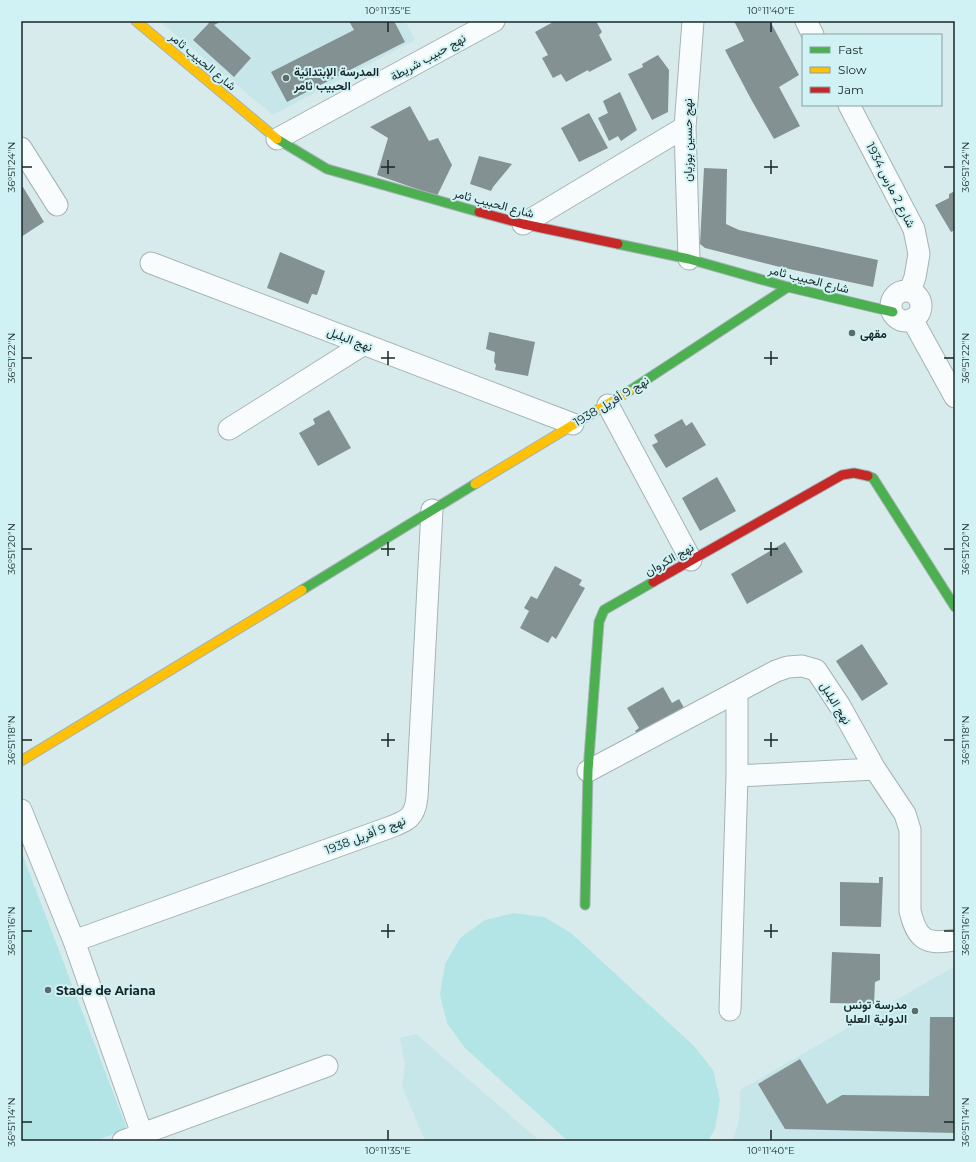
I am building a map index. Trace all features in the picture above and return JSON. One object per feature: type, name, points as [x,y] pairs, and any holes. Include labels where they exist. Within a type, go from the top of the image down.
[{"type":"street","name":"شارع الحبيب ثامر","points":[[136,21],[277,139],[327,169],[361,180],[523,224],[689,259],[788,287],[893,312]]},
{"type":"street","name":"نهج حبيب شريطة","points":[[277,139],[494,21]]},
{"type":"street","name":"نهج حسين بوزيان","points":[[689,259],[685,127],[693,21]]},
{"type":"street","points":[[806,21],[812,34]]},
{"type":"street","name":"شارع 2 مارس 1934","points":[[850,106],[914,229],[919,254],[915,277],[910,291]]},
{"type":"street","points":[[523,224],[685,127]]},
{"type":"street","points":[[21,148],[57,205]]},
{"type":"street","name":"نهج البلبل","points":[[150,263],[573,424]]},
{"type":"street","name":"نهج 9 أفريل 1938","points":[[21,761],[573,424],[608,405],[788,287]]},
{"type":"street","points":[[910,291],[916,294],[921,302],[920,312],[912,319],[903,320],[896,317],[893,312],[892,302],[895,296],[900,292],[910,291]]},
{"type":"street","points":[[912,319],[955,397]]},
{"type":"street","points":[[229,429],[364,344]]},
{"type":"street","points":[[608,405],[691,560]]},
{"type":"street","name":"نهج الكروان","points":[[585,905],[588,771],[599,622],[604,610],[842,475],[854,472],[866,474],[873,478],[955,607]]},
{"type":"street","name":"نهج 9 أفريل 1938","points":[[74,941],[396,825],[411,817],[416,808],[417,797],[432,510]]},
{"type":"street","name":"نهج البلبل","points":[[588,771],[776,671],[788,667],[802,666],[816,670],[840,706],[875,769],[905,814],[910,830],[910,910],[913,922],[919,934],[926,940],[940,942],[955,940]]},
{"type":"street","points":[[730,1010],[737,776],[737,693]]},
{"type":"street","points":[[737,776],[875,769]]},
{"type":"street","points":[[21,810],[74,941],[142,1134]]},
{"type":"street","points":[[123,1141],[327,1066]]},
{"type":"shaded area","name":"المدرسة الإبتدائية الحبيب ثامر","points":[[159,21],[405,21],[415,40],[273,115]]},
{"type":"shaded area","name":"Stade de Ariana","points":[[21,851],[127,1129],[95,1141],[21,1141]]},
{"type":"shaded area","points":[[514,913],[544,917],[571,933],[694,1046],[713,1070],[720,1099],[715,1129],[708,1141],[568,1141],[465,1048],[447,1023],[440,994],[445,964],[460,938],[485,920]]},
{"type":"shaded area","name":"مدرسة تونس الدولية العليا","points":[[955,966],[955,1141],[732,1141],[738,1125],[740,1090]]},
{"type":"shaded area","points":[[416,1034],[540,1141],[425,1141],[402,1086],[405,1065],[400,1038]]},
{"type":"building","points":[[207,21],[222,21],[214,25],[251,58],[234,77],[193,40],[209,23]]},
{"type":"building","points":[[349,21],[394,21],[405,42],[287,102],[271,72],[354,30]]},
{"type":"building","points":[[555,21],[596,21],[602,32],[599,35],[612,60],[589,72],[588,70],[566,82],[561,74],[553,78],[542,58],[548,55],[535,32]]},
{"type":"building","points":[[734,21],[770,21],[799,75],[779,87],[800,126],[774,139],[725,50],[744,41]]},
{"type":"building","points":[[658,55],[669,70],[668,112],[652,120],[628,74],[643,67],[642,64]]},
{"type":"building","points":[[620,92],[637,130],[621,141],[618,136],[609,141],[598,118],[608,113],[603,101]]},
{"type":"building","points":[[410,106],[429,141],[438,138],[452,165],[437,196],[377,175],[388,138],[370,127]]},
{"type":"building","points":[[589,113],[608,148],[579,162],[561,128]]},
{"type":"building","points":[[479,156],[512,164],[491,191],[470,184]]},
{"type":"building","points":[[704,168],[727,169],[726,224],[739,230],[878,260],[873,287],[780,267],[705,248],[700,244]]},
{"type":"building","points":[[23,187],[44,222],[21,237],[21,188]]},
{"type":"building","points":[[955,191],[955,230],[951,232],[935,205],[949,198],[949,194]]},
{"type":"building","points":[[280,252],[325,271],[317,295],[312,294],[308,304],[267,288]]},
{"type":"building","points":[[489,332],[535,342],[528,376],[495,370],[495,352],[486,349]]},
{"type":"building","points":[[329,410],[351,448],[318,466],[299,433],[315,424],[313,419]]},
{"type":"building","points":[[682,419],[686,426],[692,422],[706,445],[666,468],[652,445],[658,442],[654,435]]},
{"type":"building","points":[[717,477],[736,511],[700,531],[682,498]]},
{"type":"building","points":[[785,542],[803,572],[747,604],[731,574]]},
{"type":"building","points":[[555,566],[582,580],[579,585],[585,588],[556,639],[552,636],[548,643],[520,628],[529,611],[524,608],[531,596],[537,599]]},
{"type":"building","points":[[862,644],[888,684],[862,701],[836,661]]},
{"type":"building","points":[[663,687],[672,703],[679,699],[687,713],[641,740],[635,731],[639,728],[627,708]]},
{"type":"building","points":[[879,877],[883,877],[881,927],[840,926],[840,882],[879,883]]},
{"type":"building","points":[[832,952],[880,954],[880,980],[875,982],[874,1004],[830,1003]]},
{"type":"building","points":[[930,1017],[955,1017],[955,1133],[785,1129],[758,1084],[800,1059],[827,1104],[842,1095],[929,1096]]},
{"type":"traffic: fast","points":[[277,139],[327,169],[479,212]]},
{"type":"traffic: fast","points":[[618,244],[689,259],[788,287],[893,312]]},
{"type":"traffic: fast","points":[[629,391],[788,287]]},
{"type":"traffic: fast","points":[[868,476],[873,478],[955,607]]},
{"type":"traffic: fast","points":[[302,590],[475,484]]},
{"type":"traffic: fast","points":[[585,905],[588,771],[599,622],[604,610],[653,582]]},
{"type":"traffic: slow","points":[[136,21],[277,139]]},
{"type":"traffic: slow","points":[[475,484],[629,391]]},
{"type":"traffic: slow","points":[[21,761],[302,590]]},
{"type":"traffic: jam","points":[[479,212],[523,224],[618,244]]},
{"type":"traffic: jam","points":[[653,582],[842,475],[854,473],[868,476]]},
{"type":"place","name":"المدرسة الإبتدائية الحبيب ثامر","points":[[286,78]]},
{"type":"place","name":"مقهى","points":[[852,333]]},
{"type":"place","name":"Stade de Ariana","points":[[48,990]]},
{"type":"place","name":"مدرسة تونس الدولية العليا","points":[[915,1011]]}]
